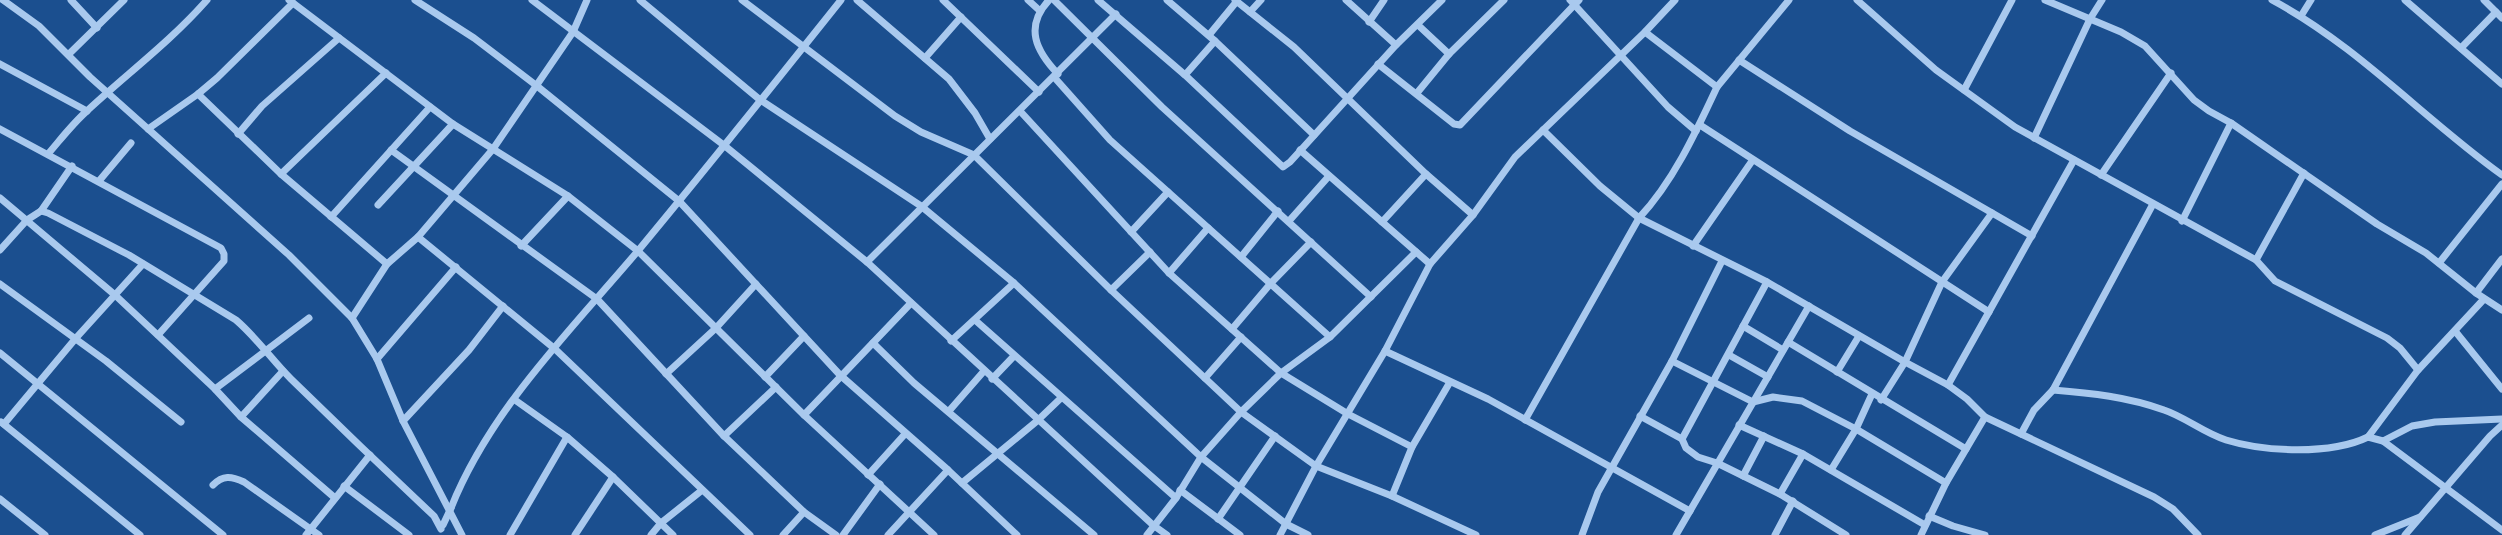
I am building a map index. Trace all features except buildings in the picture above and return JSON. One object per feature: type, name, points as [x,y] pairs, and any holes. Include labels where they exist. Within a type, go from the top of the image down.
[{"type":"street","points":[[3,0],[39,26],[108,93],[289,255],[352,318],[377,359],[403,421],[461,535]]},
{"type":"street","points":[[71,0],[97,28]]},
{"type":"street","points":[[69,54],[124,0]]},
{"type":"street","points":[[48,154],[87,111],[188,21],[207,0]]},
{"type":"street","points":[[415,0],[474,38],[679,201],[840,375],[1017,535]]},
{"type":"street","points":[[532,0],[725,146],[867,262],[1037,421],[1167,535]]},
{"type":"street","points":[[352,318],[387,264],[418,237],[493,149],[573,32],[587,0]]},
{"type":"street","points":[[640,0],[759,99],[921,206],[1014,283],[1239,489],[1286,524],[1308,535]]},
{"type":"street","points":[[742,0],[866,95],[921,132],[974,155],[1111,290],[1241,412],[1316,466],[1392,496],[1476,535]]},
{"type":"street","points":[[441,530],[477,454],[515,400],[725,146],[759,99],[841,0]]},
{"type":"street","points":[[857,0],[949,79],[975,113],[990,139]]},
{"type":"street","points":[[943,0],[1039,92]]},
{"type":"street","points":[[1028,0],[1039,10]]},
{"type":"street","points":[[1049,0],[1039,10],[1035,30],[1040,52],[1056,76],[1110,140],[1330,337]]},
{"type":"street","points":[[1054,0],[1162,107],[1371,297]]},
{"type":"street","points":[[1098,0],[1185,75],[1280,165],[1286,165],[1396,44],[1440,1]]},
{"type":"street","points":[[1167,0],[1212,38],[1314,135]]},
{"type":"street","points":[[1250,12],[1261,0]]},
{"type":"street","points":[[1346,0],[1396,44]]},
{"type":"street","points":[[1369,22],[1384,0]]},
{"type":"street","points":[[1417,93],[1449,54],[1503,0]]},
{"type":"street","points":[[1280,535],[1316,466],[1385,351],[1430,264],[1472,215],[1515,157],[1675,0]]},
{"type":"street","points":[[1525,419],[1639,218],[1653,204],[1698,128],[1717,87],[1789,0]]},
{"type":"street","points":[[1857,0],[1936,71],[2015,127],[2256,260],[2275,281],[2387,338],[2400,348],[2418,370]]},
{"type":"street","points":[[1964,90],[2012,0]]},
{"type":"street","points":[[2045,0],[2121,32],[2145,46],[2194,100],[2208,111],[2231,123],[2438,263],[2502,310]]},
{"type":"street","points":[[2034,138],[2090,19],[2102,0]]},
{"type":"street","points":[[2272,0],[2301,16],[2358,56],[2461,146],[2502,176]]},
{"type":"street","points":[[2301,16],[2311,0]]},
{"type":"street","points":[[2405,0],[2502,84]]},
{"type":"street","points":[[2461,48],[2499,15],[2484,0]]},
{"type":"street","points":[[148,129],[198,94],[291,1],[453,124],[568,196],[638,251],[804,415],[934,535]]},
{"type":"street","points":[[1185,75],[1236,1],[1294,47],[1472,215]]},
{"type":"street","points":[[1378,64],[1454,124],[1465,122],[1575,1],[1620,56],[1668,107],[1989,312]]},
{"type":"street","points":[[867,262],[1116,15]]},
{"type":"street","points":[[925,58],[961,17]]},
{"type":"street","points":[[1418,25],[1449,54]]},
{"type":"street","points":[[1644,33],[1717,87]]},
{"type":"street","points":[[238,134],[262,106],[339,38]]},
{"type":"street","points":[[1739,61],[1850,131],[2032,236]]},
{"type":"street","points":[[0,64],[87,111]]},
{"type":"street","points":[[281,174],[386,73]]},
{"type":"street","points":[[2101,175],[2171,73]]},
{"type":"street","points":[[198,94],[281,174],[387,264]]},
{"type":"street","points":[[331,217],[430,107]]},
{"type":"street","points":[[1020,111],[1169,273],[1281,373],[1348,414],[1412,447]]},
{"type":"street","points":[[2182,221],[2231,123]]},
{"type":"street","points":[[378,205],[453,124]]},
{"type":"street","points":[[0,129],[221,248],[225,254],[224,261],[158,335]]},
{"type":"street","points":[[1543,130],[1639,218],[1767,282],[1948,385],[1967,399],[1984,417],[2154,497],[2174,509],[2199,535]]},
{"type":"street","points":[[99,181],[131,143]]},
{"type":"street","points":[[391,150],[597,299],[724,436],[804,512],[835,535]]},
{"type":"street","points":[[1300,150],[1430,264]]},
{"type":"street","points":[[1948,385],[2074,160]]},
{"type":"street","points":[[1693,246],[1752,161]]},
{"type":"street","points":[[0,250],[27,220],[41,211],[72,166]]},
{"type":"street","points":[[2256,260],[2304,173]]},
{"type":"street","points":[[1382,222],[1426,174]]},
{"type":"street","points":[[1289,221],[1329,176]]},
{"type":"street","points":[[2438,263],[2502,184]]},
{"type":"street","points":[[1131,232],[1168,192]]},
{"type":"street","points":[[521,246],[568,196]]},
{"type":"street","points":[[0,198],[115,295],[215,388],[242,417],[335,498]]},
{"type":"street","points":[[2021,434],[2035,410],[2053,390],[2153,205]]},
{"type":"street","points":[[41,211],[56,216],[143,264],[236,320],[283,371],[434,516],[441,530]]},
{"type":"street","points":[[1241,257],[1278,211]]},
{"type":"street","points":[[1881,400],[1905,362],[1942,282],[1992,213]]},
{"type":"street","points":[[1169,273],[1208,228]]},
{"type":"street","points":[[418,237],[555,349],[750,535]]},
{"type":"street","points":[[1232,329],[1311,242]]},
{"type":"street","points":[[1111,290],[1150,252]]},
{"type":"street","points":[[1147,535],[1202,457],[1241,412],[1281,373],[1330,337],[1416,252]]},
{"type":"street","points":[[2476,293],[2502,259]]},
{"type":"street","points":[[1582,535],[1598,492],[1672,361],[1722,261]]},
{"type":"street","points":[[140,535],[2,423],[143,264]]},
{"type":"street","points":[[377,359],[456,267]]},
{"type":"street","points":[[1682,439],[1767,282]]},
{"type":"street","points":[[951,341],[1014,283]]},
{"type":"street","points":[[0,284],[76,338],[181,422]]},
{"type":"street","points":[[666,374],[716,328],[756,284]]},
{"type":"street","points":[[2053,390],[2091,393],[2166,410],[2224,439],[2253,446],[2319,448],[2352,444],[2368,437],[2418,370],[2484,299]]},
{"type":"street","points":[[804,415],[911,303]]},
{"type":"street","points":[[403,421],[468,350],[503,306]]},
{"type":"street","points":[[1676,535],[1808,306]]},
{"type":"street","points":[[215,388],[309,317]]},
{"type":"street","points":[[975,320],[1061,398],[1178,494],[1240,535]]},
{"type":"street","points":[[1743,326],[1838,372],[1966,449]]},
{"type":"street","points":[[2455,331],[2502,389]]},
{"type":"street","points":[[765,377],[804,336]]},
{"type":"street","points":[[1838,372],[1859,336]]},
{"type":"street","points":[[1205,377],[1241,337]]},
{"type":"street","points":[[873,343],[903,374],[1094,535]]},
{"type":"street","points":[[1385,351],[1525,419],[1690,511]]},
{"type":"street","points":[[0,353],[223,535]]},
{"type":"street","points":[[1729,355],[1768,377]]},
{"type":"street","points":[[992,379],[1014,356]]},
{"type":"street","points":[[1672,361],[1754,402],[1773,397],[1802,401],[1856,429],[1946,483]]},
{"type":"street","points":[[242,417],[283,371]]},
{"type":"street","points":[[949,411],[984,371]]},
{"type":"street","points":[[1392,496],[1412,447],[1450,382]]},
{"type":"street","points":[[724,436],[776,387]]},
{"type":"street","points":[[1831,470],[1856,429],[1872,394]]},
{"type":"street","points":[[961,483],[1061,398]]},
{"type":"street","points":[[515,400],[567,437],[673,535]]},
{"type":"street","points":[[1640,416],[1682,439],[1691,453],[1780,494],[1846,535]]},
{"type":"street","points":[[1921,535],[1946,483],[1984,417]]},
{"type":"street","points":[[2383,441],[2412,426],[2435,422],[2502,419]]},
{"type":"street","points":[[1739,425],[1804,454],[1925,525]]},
{"type":"street","points":[[2405,535],[2502,425]]},
{"type":"street","points":[[868,475],[905,434]]},
{"type":"street","points":[[1219,519],[1275,436]]},
{"type":"street","points":[[1743,476],[1764,436]]},
{"type":"street","points":[[510,535],[567,437]]},
{"type":"street","points":[[2368,437],[2383,441],[2502,530]]},
{"type":"street","points":[[1780,494],[1804,454]]},
{"type":"street","points":[[309,532],[370,455]]},
{"type":"street","points":[[888,535],[948,471]]},
{"type":"street","points":[[213,485],[224,477],[244,482],[309,532],[319,535]]},
{"type":"street","points":[[575,535],[612,477]]},
{"type":"street","points":[[843,535],[880,484]]},
{"type":"street","points":[[344,486],[409,535]]},
{"type":"street","points":[[651,535],[661,523],[701,491]]},
{"type":"street","points":[[0,499],[45,535]]},
{"type":"street","points":[[1775,535],[1793,501]]},
{"type":"street","points":[[783,535],[804,512]]},
{"type":"street","points":[[1929,516],[1985,535]]},
{"type":"street","points":[[2375,535],[2421,516]]}]
